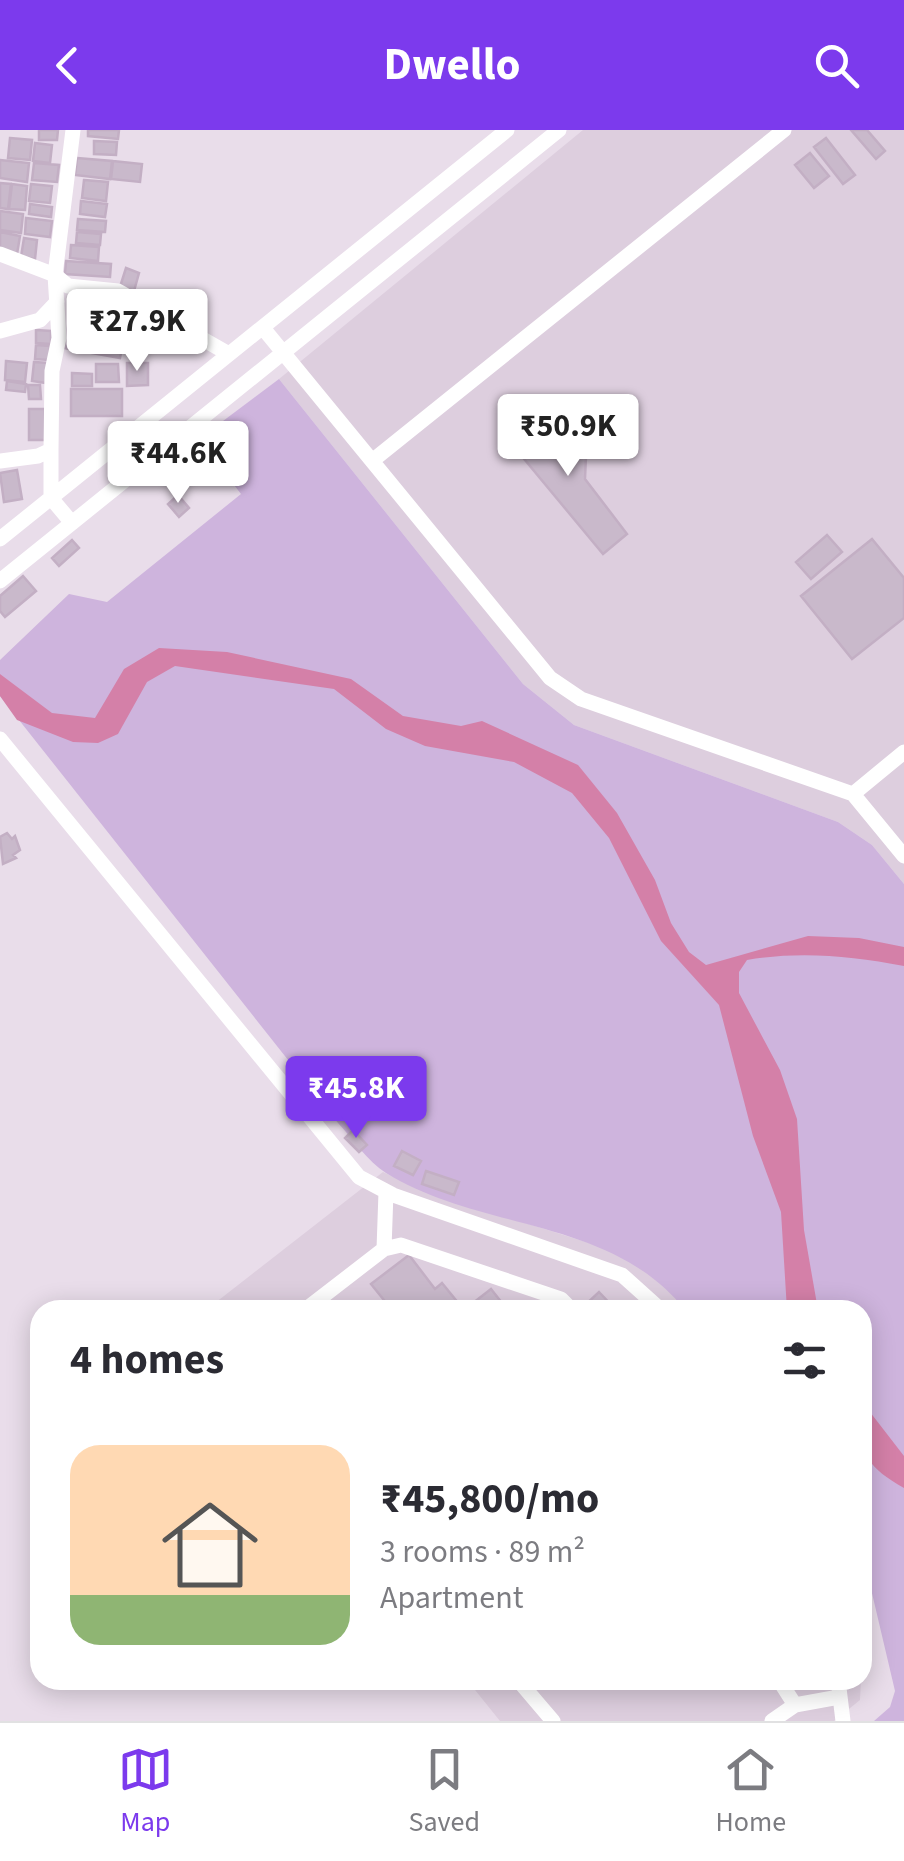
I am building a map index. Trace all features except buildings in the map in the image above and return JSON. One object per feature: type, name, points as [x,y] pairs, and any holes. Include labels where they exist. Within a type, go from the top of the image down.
[{"type":"street","points":[[72,523],[51,498],[50,450],[55,275],[73,130]]},
{"type":"street","points":[[1,537],[506,130]]},
{"type":"street","points":[[0,581],[559,130]]},
{"type":"street","points":[[372,461],[784,130]]},
{"type":"street","points":[[0,254],[55,275],[68,286],[118,290],[229,354]]},
{"type":"street","points":[[0,331],[40,320],[57,302]]},
{"type":"street","points":[[262,328],[550,678],[581,699],[852,794],[904,856]]},
{"type":"street","points":[[0,461],[38,456],[50,450]]},
{"type":"street","points":[[0,739],[6,760],[359,1177],[386,1192],[622,1275],[650,1300]]},
{"type":"street","points":[[852,794],[904,752]]},
{"type":"street","points":[[384,1249],[386,1192]]},
{"type":"street","points":[[319,1300],[384,1249],[401,1246],[562,1300]]},
{"type":"street","points":[[527,1690],[553,1721]]},
{"type":"street","points":[[784,1690],[794,1705]]},
{"type":"street","points":[[772,1721],[794,1705],[834,1690]]},
{"type":"street","points":[[839,1690],[843,1721]]},
{"type":"shaded area","points":[[583,130],[904,130],[904,884],[872,845],[838,822],[574,725],[523,684],[279,379]]},
{"type":"shaded area","points":[[279,379],[523,684],[574,725],[838,822],[872,845],[904,884],[904,1721],[874,1721],[890,1707],[895,1691],[872,1593],[872,1300],[675,1300],[655,1280],[621,1258],[583,1241],[463,1206],[386,1173],[338,1123],[0,696],[0,660],[69,594],[107,602],[241,494],[199,439]]},
{"type":"shaded area","points":[[159,648],[227,652],[351,679],[403,716],[461,726],[482,721],[578,765],[617,813],[689,952],[706,965],[808,936],[859,938],[904,947],[904,966],[806,955],[747,960],[739,972],[739,993],[780,1070],[797,1119],[804,1230],[816,1300],[786,1300],[781,1212],[753,1136],[719,1005],[661,941],[609,838],[572,793],[514,762],[425,746],[386,729],[334,689],[175,666],[147,682],[118,734],[98,743],[73,742],[17,720],[0,696],[0,674],[52,713],[95,718],[124,669]]},
{"type":"shaded area","points":[[383,1172],[421,1190],[608,1249],[663,1281],[677,1300],[219,1300]]},
{"type":"shaded area","points":[[872,1415],[904,1456],[904,1488],[872,1464]]},
{"type":"shaded area","points":[[475,1690],[860,1690],[860,1700],[834,1721],[500,1721]]}]
